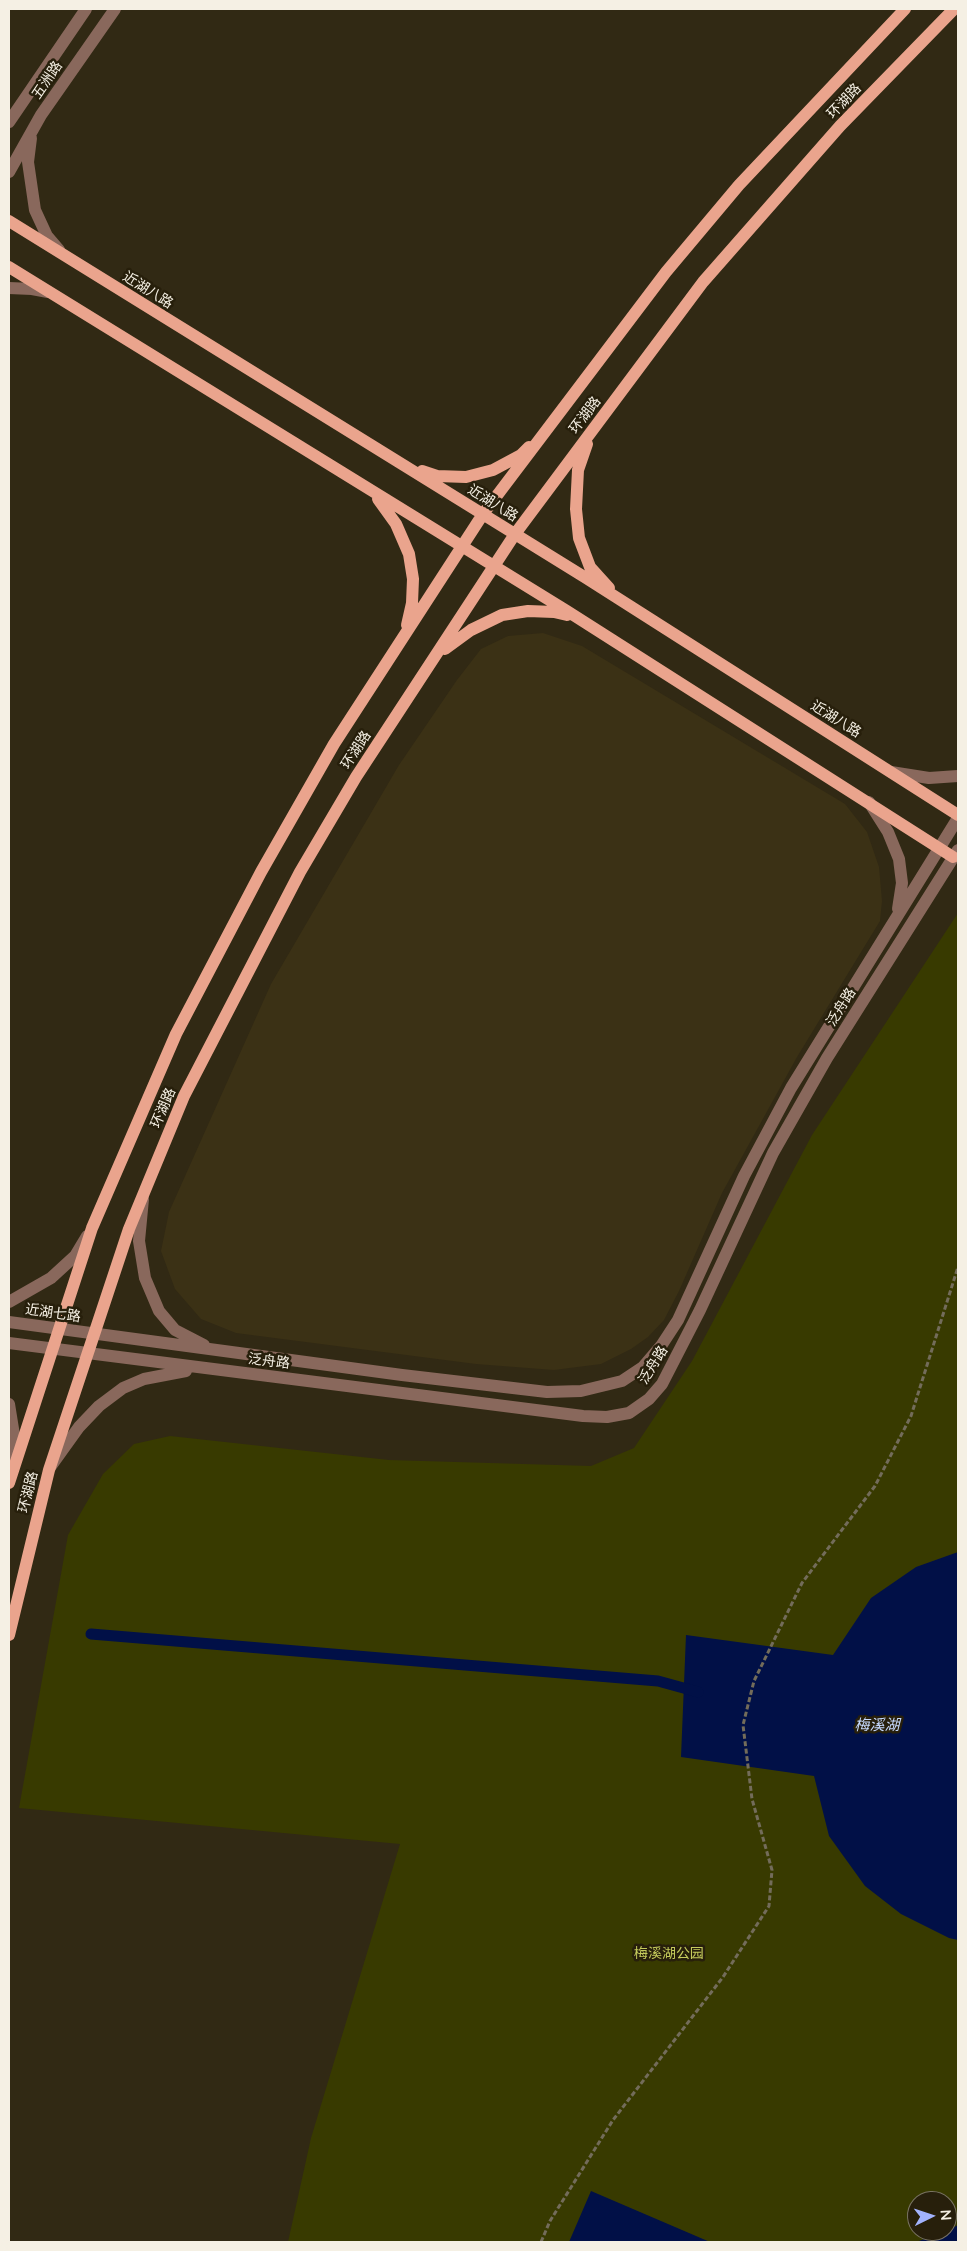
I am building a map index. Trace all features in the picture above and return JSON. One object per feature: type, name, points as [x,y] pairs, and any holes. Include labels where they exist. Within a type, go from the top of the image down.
[{"type":"main road","name":"环湖路","points":[[9,1483],[13,1465],[92,1228],[176,1034],[261,872],[334,744],[483,514],[666,272],[739,185],[905,9]]},
{"type":"main road","name":"环湖路","points":[[9,1635],[48,1470],[129,1229],[184,1096],[300,872],[356,778],[515,534],[703,282],[840,126],[954,9]]},
{"type":"main road","name":"近湖八路","points":[[9,221],[515,534],[891,772],[958,817]]},
{"type":"main road","points":[[9,267],[579,619],[938,848],[956,854]]},
{"type":"main road","points":[[403,465],[437,476],[466,477],[493,470],[521,454],[554,422]]},
{"type":"main road","points":[[592,432],[578,470],[576,509],[579,538],[590,567],[621,601]]},
{"type":"main road","points":[[374,493],[396,524],[409,554],[412,603],[405,633]]},
{"type":"main road","points":[[437,655],[471,630],[502,615],[528,611],[554,612],[579,619]]},
{"type":"street","name":"五洲路","points":[[9,122],[86,9]]},
{"type":"street","name":"五洲路","points":[[9,172],[41,115],[115,9]]},
{"type":"street","points":[[9,116],[22,101]]},
{"type":"street","points":[[41,115],[30,141],[28,162],[30,184],[35,210],[46,236],[64,256]]},
{"type":"street","points":[[9,288],[49,292]]},
{"type":"street","points":[[891,772],[929,778],[958,776]]},
{"type":"street","points":[[868,802],[888,832],[899,859],[902,883],[897,915]]},
{"type":"street","name":"泛舟路","points":[[93,1333],[402,1376],[546,1392],[582,1391],[622,1381],[643,1366],[661,1346],[678,1320],[744,1176],[791,1088],[958,817]]},
{"type":"street","name":"泛舟路","points":[[87,1354],[583,1416],[607,1417],[629,1413],[649,1399],[662,1384],[700,1310],[773,1153],[826,1058],[956,854]]},
{"type":"street","points":[[143,1195],[139,1241],[145,1278],[159,1312],[175,1330],[196,1342],[220,1351]]},
{"type":"street","points":[[9,1302],[51,1278],[75,1256],[92,1228]]},
{"type":"street","name":"近湖七路","points":[[9,1322],[93,1333]]},
{"type":"street","points":[[9,1343],[87,1354]]},
{"type":"street","points":[[48,1470],[86,1420],[99,1406],[123,1388],[144,1379],[174,1372],[211,1369]]},
{"type":"street","points":[[9,1404],[14,1435],[13,1465]]},
{"type":"path","points":[[541,2242],[550,2221],[613,2120],[723,1977],[769,1906],[772,1870],[752,1799],[743,1724],[754,1681],[802,1583],[875,1486],[911,1416],[958,1267]]},
{"type":"shaded area","points":[[543,633],[582,646],[845,804],[867,832],[879,867],[882,901],[880,921],[797,1057],[722,1193],[679,1291],[664,1320],[648,1337],[631,1349],[601,1364],[554,1370],[476,1364],[236,1333],[201,1319],[175,1289],[161,1251],[169,1212],[271,984],[399,765],[457,680],[481,649],[508,636]]},
{"type":"green space","name":"梅溪湖公园","points":[[958,913],[958,2242],[288,2242],[311,2138],[400,1844],[19,1808],[68,1535],[103,1474],[134,1444],[170,1436],[389,1460],[591,1466],[634,1448],[692,1361],[812,1135]]},
{"type":"water","name":"梅溪湖","points":[[958,1552],[958,1940],[949,1938],[901,1914],[865,1886],[829,1836],[814,1776],[681,1757],[686,1635],[833,1655],[871,1598],[916,1567]]},
{"type":"water","points":[[591,2191],[710,2242],[569,2242]]},
{"type":"water","points":[[957,2226],[958,2242],[916,2242],[957,2241]]},
{"type":"waterway","points":[[91,1634],[658,1681],[698,1692]]}]
